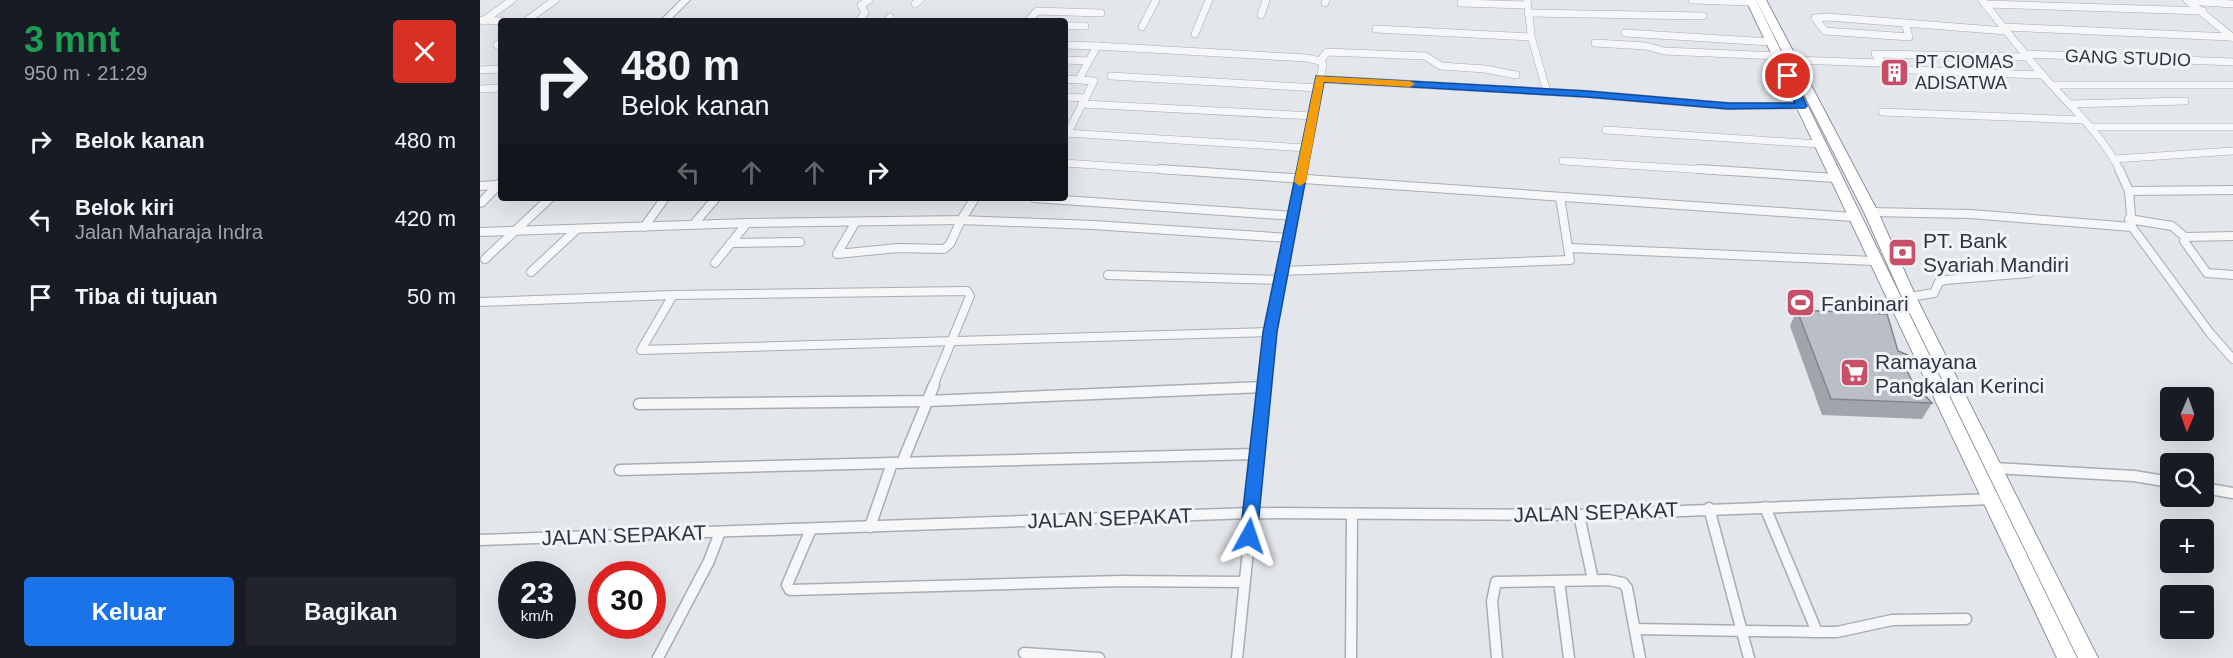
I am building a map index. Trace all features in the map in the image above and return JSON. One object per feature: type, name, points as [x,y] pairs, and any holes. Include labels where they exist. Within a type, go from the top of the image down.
[{"type":"highway","points":[[1754,1],[1771,42],[1785,58],[1802,106],[1853,217],[1992,499],[2067,658]]},
{"type":"highway","points":[[1754,1],[1872,212],[1909,297],[2088,658]]},
{"type":"highway","points":[[2010,539],[2029,541]]},
{"type":"street","points":[[482,21],[512,0]]},
{"type":"street","points":[[530,18],[555,0]]},
{"type":"street","points":[[667,18],[686,0]]},
{"type":"street","points":[[861,18],[865,13],[861,5],[869,0]]},
{"type":"street","points":[[1142,27],[1156,0]]},
{"type":"street","points":[[1195,34],[1209,0]]},
{"type":"street","points":[[1261,15],[1266,0]]},
{"type":"street","points":[[1692,0],[1754,1]]},
{"type":"street","points":[[2188,1],[2233,4]]},
{"type":"street","points":[[2188,1],[2203,11],[2232,38]]},
{"type":"street","points":[[1461,3],[1529,2],[1531,36],[1547,92]]},
{"type":"street","points":[[1984,2],[2203,11]]},
{"type":"street","points":[[1984,2],[2025,55],[2090,127],[2114,159],[2129,191],[2131,223],[2210,333],[2233,359]]},
{"type":"street","points":[[1030,18],[1037,11],[1101,13]]},
{"type":"street","points":[[1528,13],[1703,16]]},
{"type":"street","points":[[1905,23],[1909,37],[1825,31],[1815,18],[1827,17],[2005,29],[2232,38]]},
{"type":"street","points":[[482,21],[498,21]]},
{"type":"street","points":[[1068,26],[1085,26]]},
{"type":"street","points":[[1376,29],[1531,36]]},
{"type":"street","points":[[1625,33],[1771,42]]},
{"type":"street","points":[[1595,43],[1646,46],[1664,51],[1880,63],[1887,69],[2043,75]]},
{"type":"street","points":[[1068,45],[1306,58],[1320,61],[1323,64],[1270,332],[1237,658]]},
{"type":"street","points":[[1079,79],[1097,46]]},
{"type":"street","points":[[1320,61],[1328,52],[1425,56],[1441,66],[1485,69],[1516,75]]},
{"type":"street","name":"GANG STUDIO","points":[[1880,63],[1876,52],[2233,62]]},
{"type":"street","points":[[1068,60],[1088,61]]},
{"type":"street","points":[[480,70],[498,69]]},
{"type":"street","points":[[1111,76],[1318,88]]},
{"type":"street","points":[[1068,79],[1094,81],[1068,131]]},
{"type":"street","points":[[1320,79],[1547,92],[1728,106],[1802,106]]},
{"type":"street","points":[[2053,84],[2233,85]]},
{"type":"street","points":[[480,89],[498,88]]},
{"type":"street","points":[[1068,98],[1083,101],[1313,116]]},
{"type":"street","points":[[2070,104],[2185,101]]},
{"type":"street","points":[[1882,112],[2084,120]]},
{"type":"street","points":[[1068,116],[1076,116]]},
{"type":"street","points":[[2090,127],[2233,127]]},
{"type":"street","points":[[1606,130],[1820,144]]},
{"type":"street","points":[[1068,135],[1307,148]]},
{"type":"street","points":[[2114,159],[2232,151]]},
{"type":"street","points":[[1563,161],[1835,178]]},
{"type":"street","points":[[1068,163],[1853,217]]},
{"type":"street","points":[[480,186],[498,184]]},
{"type":"street","points":[[480,204],[498,186]]},
{"type":"street","points":[[2129,191],[2233,190]]},
{"type":"street","points":[[1108,275],[1281,276],[1570,260],[1570,248],[1560,197]]},
{"type":"street","points":[[1068,200],[1294,216]]},
{"type":"street","points":[[485,259],[547,201]]},
{"type":"street","points":[[644,227],[663,201]]},
{"type":"street","points":[[693,225],[713,201]]},
{"type":"street","points":[[855,223],[837,254],[854,255],[898,248],[944,249],[950,244],[973,201]]},
{"type":"street","points":[[1872,212],[1970,214],[2131,223],[2172,226],[2185,237],[2233,236]]},
{"type":"street","points":[[480,232],[747,223],[961,220],[1093,225],[1289,238]]},
{"type":"street","points":[[715,263],[747,223]]},
{"type":"street","points":[[531,273],[576,230]]},
{"type":"street","points":[[2185,237],[2184,242],[2207,273],[2233,275]]},
{"type":"street","points":[[731,243],[800,242]]},
{"type":"street","points":[[1570,248],[1874,261]]},
{"type":"street","points":[[1909,297],[1934,293],[1940,282],[1945,279],[2029,273]]},
{"type":"street","points":[[480,302],[673,295],[963,289],[970,292],[927,401],[870,527]]},
{"type":"street","points":[[673,295],[641,350],[1270,332]]},
{"type":"street","points":[[639,404],[927,401],[1263,387]]},
{"type":"street","points":[[620,470],[1256,454]]},
{"type":"street","points":[[1994,468],[2134,476],[2160,480]]},
{"type":"street","points":[[2214,490],[2233,493]]},
{"type":"street","name":"JALAN SEPAKAT","points":[[480,540],[1251,513],[1579,515],[1708,508],[1992,499]]},
{"type":"street","points":[[1765,507],[1817,632]]},
{"type":"street","points":[[1708,508],[1749,658]]},
{"type":"street","points":[[1351,658],[1352,514]]},
{"type":"street","points":[[1579,515],[1593,580]]},
{"type":"street","points":[[811,529],[787,585],[790,590],[1121,581],[1244,582]]},
{"type":"street","points":[[658,658],[709,561],[720,532]]},
{"type":"street","points":[[1497,658],[1492,601],[1496,582],[1593,580],[1623,583],[1627,588],[1640,658]]},
{"type":"street","points":[[1559,581],[1569,658]]},
{"type":"street","points":[[1635,629],[1837,632],[1892,620],[1965,619]]},
{"type":"street","points":[[1024,652],[1099,658]]},
{"type":"building","name":"Ramayana Pangkalan Kerinci","points":[[1797,310],[1887,314],[1898,351],[1908,355],[1913,364],[1906,369],[1913,383],[1932,403],[1831,399]]},
{"type":"slow traffic","points":[[1300,182],[1320,79],[1410,84]]},
{"type":"place","name":"PT CIOMAS ADISATWA","points":[[1894,72]]},
{"type":"place","name":"PT. Bank Syariah Mandiri","points":[[1902,252]]},
{"type":"place","name":"Fanbinari","points":[[1800,303]]},
{"type":"place","name":"Ramayana Pangkalan Kerinci","points":[[1854,373]]},
{"type":"route","points":[[1249,536],[1270,332],[1320,79],[1587,94],[1728,106],[1802,106],[1788,76]]}]
